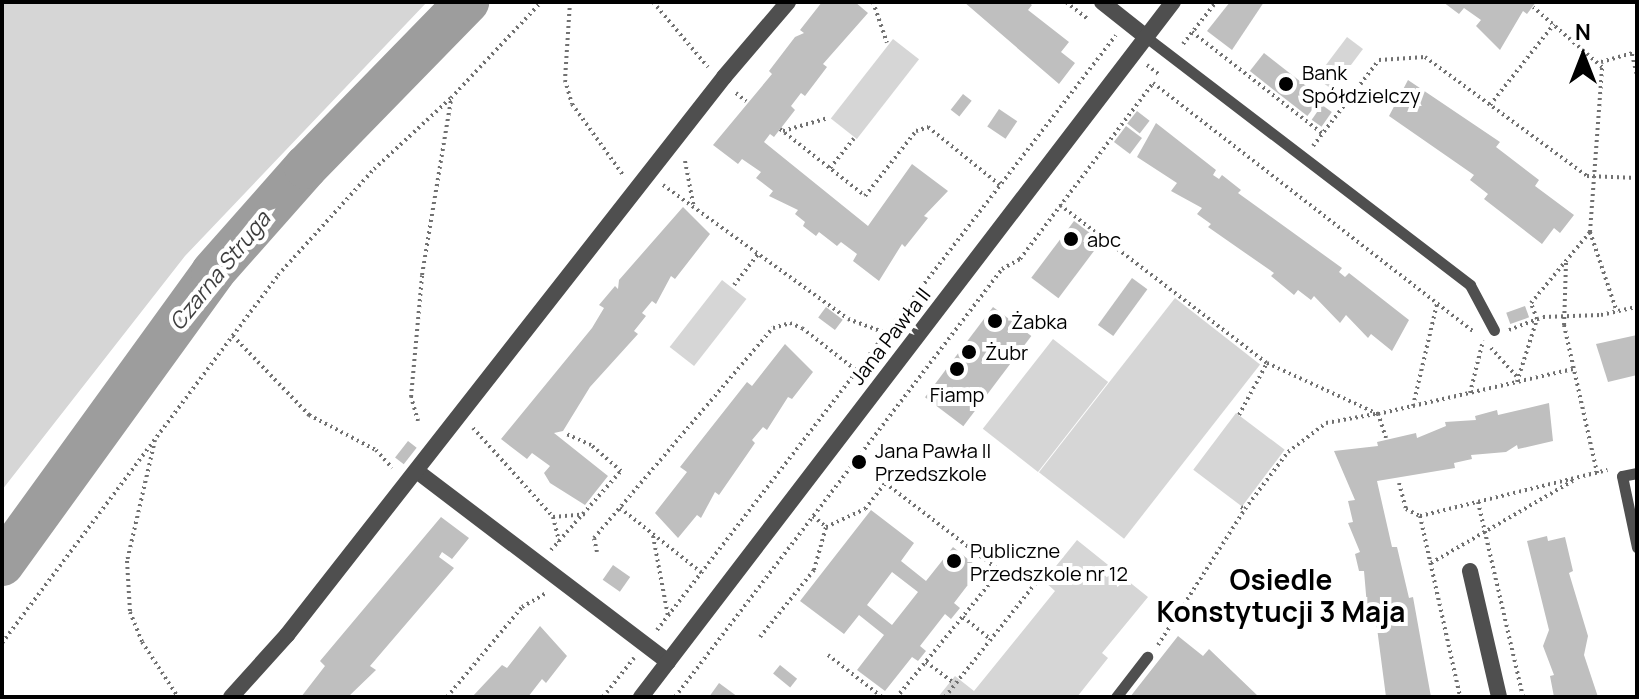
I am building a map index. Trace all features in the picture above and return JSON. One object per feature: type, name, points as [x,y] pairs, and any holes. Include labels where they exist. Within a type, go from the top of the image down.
[{"type":"street","points":[[231,697],[413,477],[635,190],[729,84],[788,2]]},
{"type":"street","points":[[1102,2],[1146,37]]},
{"type":"street","name":"Jana Pawła II","points":[[641,697],[1173,2]]},
{"type":"street","points":[[413,477],[668,662]]},
{"type":"street","points":[[1470,571],[1499,697]]},
{"type":"lane","points":[[1146,37],[1470,285],[1494,330]]},
{"type":"lane","points":[[1637,473],[1622,476],[1637,547]]},
{"type":"lane","points":[[1116,697],[1147,657]]},
{"type":"path","points":[[2,643],[155,438],[320,226],[451,98],[541,2]]},
{"type":"path","points":[[570,2],[565,80],[572,104],[635,190]]},
{"type":"path","points":[[653,2],[703,64],[746,101]]},
{"type":"path","points":[[873,2],[887,43]]},
{"type":"path","points":[[1533,7],[1601,62]]},
{"type":"path","points":[[603,697],[702,573],[1126,21]]},
{"type":"path","points":[[1490,105],[1554,24]]},
{"type":"path","points":[[1192,32],[1323,134]]},
{"type":"path","points":[[1601,62],[1634,53],[1637,76]]},
{"type":"path","points":[[1304,158],[1379,60],[1425,57],[1594,177],[1637,178]]},
{"type":"path","points":[[1601,62],[1590,232],[1617,312]]},
{"type":"path","points":[[675,697],[1002,269],[1020,259],[1153,83],[1484,339],[1517,379]]},
{"type":"path","points":[[418,421],[411,397],[422,275],[451,98]]},
{"type":"path","points":[[828,118],[782,130],[865,196],[916,131],[928,127],[1000,185]]},
{"type":"path","points":[[830,168],[854,138]]},
{"type":"path","points":[[683,151],[694,208]]},
{"type":"path","points":[[659,182],[848,319],[886,333]]},
{"type":"path","points":[[1060,205],[1267,363],[1378,414],[1386,438]]},
{"type":"path","points":[[1517,379],[1537,319],[1531,303],[1590,232]]},
{"type":"path","points":[[734,285],[758,254]]},
{"type":"path","points":[[1566,260],[1564,317],[1597,473]]},
{"type":"path","points":[[1413,406],[1437,304]]},
{"type":"path","points":[[1484,339],[1537,319],[1617,312],[1637,307]]},
{"type":"path","points":[[597,552],[594,538],[773,328],[790,323],[802,328],[857,371]]},
{"type":"path","points":[[233,336],[309,415],[376,450],[413,477]]},
{"type":"path","points":[[1470,393],[1484,339]]},
{"type":"path","points":[[1239,415],[1267,363]]},
{"type":"path","points":[[1147,657],[1169,632],[1243,508],[1288,452],[1326,423],[1573,369]]},
{"type":"path","points":[[473,428],[553,517],[560,545]]},
{"type":"path","points":[[541,547],[550,550],[560,545],[621,471],[591,445],[566,434]]},
{"type":"path","points":[[155,438],[132,525],[127,561],[130,612],[142,642],[178,697]]},
{"type":"path","points":[[1399,483],[1406,509],[1420,516],[1610,470]]},
{"type":"path","points":[[1431,563],[1486,535],[1578,477]]},
{"type":"path","points":[[760,637],[814,570],[826,527],[865,509],[885,483],[1000,571],[897,697]]},
{"type":"path","points":[[1478,502],[1523,697]]},
{"type":"path","points":[[620,508],[702,573]]},
{"type":"path","points":[[553,517],[586,514]]},
{"type":"path","points":[[813,516],[826,527]]},
{"type":"path","points":[[1420,516],[1460,697]]},
{"type":"path","points":[[652,534],[668,616]]},
{"type":"path","points":[[945,697],[1039,579]]},
{"type":"path","points":[[447,697],[522,607],[537,595],[554,594]]},
{"type":"path","points":[[963,617],[991,640]]},
{"type":"path","points":[[622,649],[633,658]]},
{"type":"path","points":[[828,655],[882,697]]},
{"type":"path","points":[[926,662],[955,684]]},
{"type":"shaded area","points":[[2,2],[427,2],[185,256],[2,490]]},
{"type":"shaded area","points":[[1347,37],[1363,49],[1332,90],[1316,78]]},
{"type":"shaded area","points":[[893,39],[919,59],[857,139],[831,119]]},
{"type":"shaded area","points":[[722,280],[746,299],[694,366],[670,347]]},
{"type":"shaded area","points":[[1175,298],[1260,364],[1124,539],[1039,472]]},
{"type":"shaded area","points":[[1053,339],[1108,382],[1038,472],[983,429]]},
{"type":"shaded area","points":[[1236,413],[1285,450],[1242,506],[1193,470]]},
{"type":"shaded area","points":[[1077,540],[1148,597],[1102,653],[1108,658],[1077,697],[938,697],[955,676],[974,691],[1055,591],[1044,581]]},
{"type":"building","points":[[822,2],[855,2],[868,13],[823,64],[827,67],[805,96],[801,93],[791,106],[795,110],[774,137],[770,134],[764,142],[868,226],[912,164],[948,191],[924,216],[928,218],[905,247],[902,244],[879,281],[853,261],[857,254],[841,242],[837,246],[819,232],[816,236],[803,226],[805,222],[795,214],[798,210],[769,196],[773,191],[756,178],[761,172],[742,159],[738,164],[713,145],[772,74],[769,71],[795,37],[804,33],[800,30]]},
{"type":"building","points":[[964,2],[1028,2],[1032,5],[1028,10],[1069,42],[1061,52],[1075,63],[1059,84]]},
{"type":"building","points":[[1230,2],[1264,2],[1232,50],[1207,31]]},
{"type":"building","points":[[1443,2],[1536,2],[1527,14],[1523,11],[1500,50],[1476,26],[1481,20],[1464,8],[1459,14]]},
{"type":"building","name":"Bank Spółdzielczy","points":[[1264,53],[1322,98],[1307,116],[1250,71]]},
{"type":"building","points":[[1408,80],[1500,142],[1496,147],[1539,180],[1535,186],[1574,215],[1560,233],[1554,228],[1542,244],[1484,199],[1488,194],[1470,180],[1474,175],[1389,116]]},
{"type":"building","points":[[963,94],[972,101],[959,117],[951,110]]},
{"type":"building","points":[[1322,105],[1332,112],[1322,127],[1312,120]]},
{"type":"building","points":[[999,109],[1017,121],[1005,139],[987,126]]},
{"type":"building","points":[[1137,111],[1150,121],[1140,133],[1127,124]]},
{"type":"building","points":[[1156,123],[1216,170],[1213,175],[1219,179],[1222,175],[1241,190],[1238,193],[1342,268],[1339,272],[1345,277],[1349,273],[1409,320],[1392,351],[1371,334],[1368,338],[1346,315],[1340,323],[1314,296],[1311,300],[1298,290],[1294,295],[1271,276],[1274,273],[1208,227],[1211,224],[1197,214],[1202,208],[1171,191],[1177,183],[1137,157]]},
{"type":"building","points":[[1126,126],[1142,138],[1130,154],[1114,142]]},
{"type":"building","points":[[683,207],[710,234],[675,279],[671,276],[656,304],[652,301],[642,313],[646,316],[634,331],[638,334],[590,387],[563,431],[554,433],[608,476],[585,505],[550,483],[544,473],[550,466],[532,453],[527,459],[501,439],[592,328],[604,308],[599,305],[615,286],[618,289],[619,280]]},
{"type":"building","points":[[1074,221],[1101,241],[1058,298],[1031,278]]},
{"type":"building","points":[[1132,278],[1147,289],[1113,336],[1098,325]]},
{"type":"building","points":[[1525,306],[1529,317],[1510,324],[1506,313]]},
{"type":"building","points":[[826,307],[843,320],[835,330],[818,317]]},
{"type":"building","points":[[993,307],[1031,336],[963,426],[925,397]]},
{"type":"building","points":[[1637,335],[1637,375],[1608,382],[1596,344]]},
{"type":"building","points":[[785,344],[813,372],[792,399],[788,397],[767,430],[763,427],[752,440],[755,443],[719,495],[715,492],[701,518],[697,515],[678,538],[655,513],[687,472],[680,467],[747,382],[752,386]]},
{"type":"building","points":[[1549,403],[1553,441],[1518,449],[1517,445],[1506,452],[1471,455],[1472,459],[1454,463],[1455,468],[1377,481],[1392,547],[1397,547],[1409,598],[1413,597],[1431,697],[1386,697],[1374,605],[1367,606],[1364,571],[1359,571],[1355,554],[1360,552],[1348,523],[1353,522],[1348,501],[1355,500],[1334,451],[1378,446],[1377,442],[1416,433],[1417,438],[1446,426],[1445,422],[1476,420],[1475,416],[1497,410],[1498,415]]},
{"type":"building","points":[[408,441],[417,448],[404,464],[395,458]]},
{"type":"building","points":[[871,510],[914,543],[901,561],[926,581],[953,547],[980,569],[954,603],[960,608],[951,619],[945,614],[920,646],[926,651],[918,661],[912,657],[885,691],[857,670],[884,635],[859,615],[844,634],[800,601]],"holes":[[[892,572],[918,592],[892,625],[867,605]]]},
{"type":"building","points":[[441,517],[469,538],[452,559],[442,552],[439,557],[454,568],[370,666],[376,670],[348,697],[301,697],[325,666],[320,661]]},
{"type":"building","points":[[1547,536],[1548,541],[1565,537],[1573,571],[1569,573],[1588,636],[1584,655],[1598,697],[1554,697],[1550,676],[1554,675],[1543,646],[1549,630],[1527,541]]},
{"type":"building","points":[[613,565],[630,577],[620,592],[603,580]]},
{"type":"building","points":[[540,626],[567,656],[546,683],[542,679],[528,697],[472,697],[502,665],[507,668]]},
{"type":"building","points":[[1178,636],[1203,656],[1209,649],[1259,697],[1130,697]]},
{"type":"building","points":[[780,665],[797,679],[790,687],[773,674]]},
{"type":"building","points":[[719,683],[738,697],[709,697]]},
{"type":"waterway","name":"Czarna Struga","points":[[2,564],[213,272],[306,167],[467,2]]},
{"type":"place","name":"Bank Spółdzielczy","points":[[1286,84]]},
{"type":"place","name":"abc","points":[[1071,239]]},
{"type":"place","name":"Żabka","points":[[995,321]]},
{"type":"place","name":"Żubr","points":[[969,352]]},
{"type":"place","name":"Fiamp","points":[[957,369]]},
{"type":"place","name":"Jana Pawła II Przedszkole","points":[[859,462]]},
{"type":"place","name":"Publiczne Przedszkole nr 12","points":[[954,561]]},
{"type":"district","name":"Osiedle Konstytucji 3 Maja","points":[[1281,595]]}]
